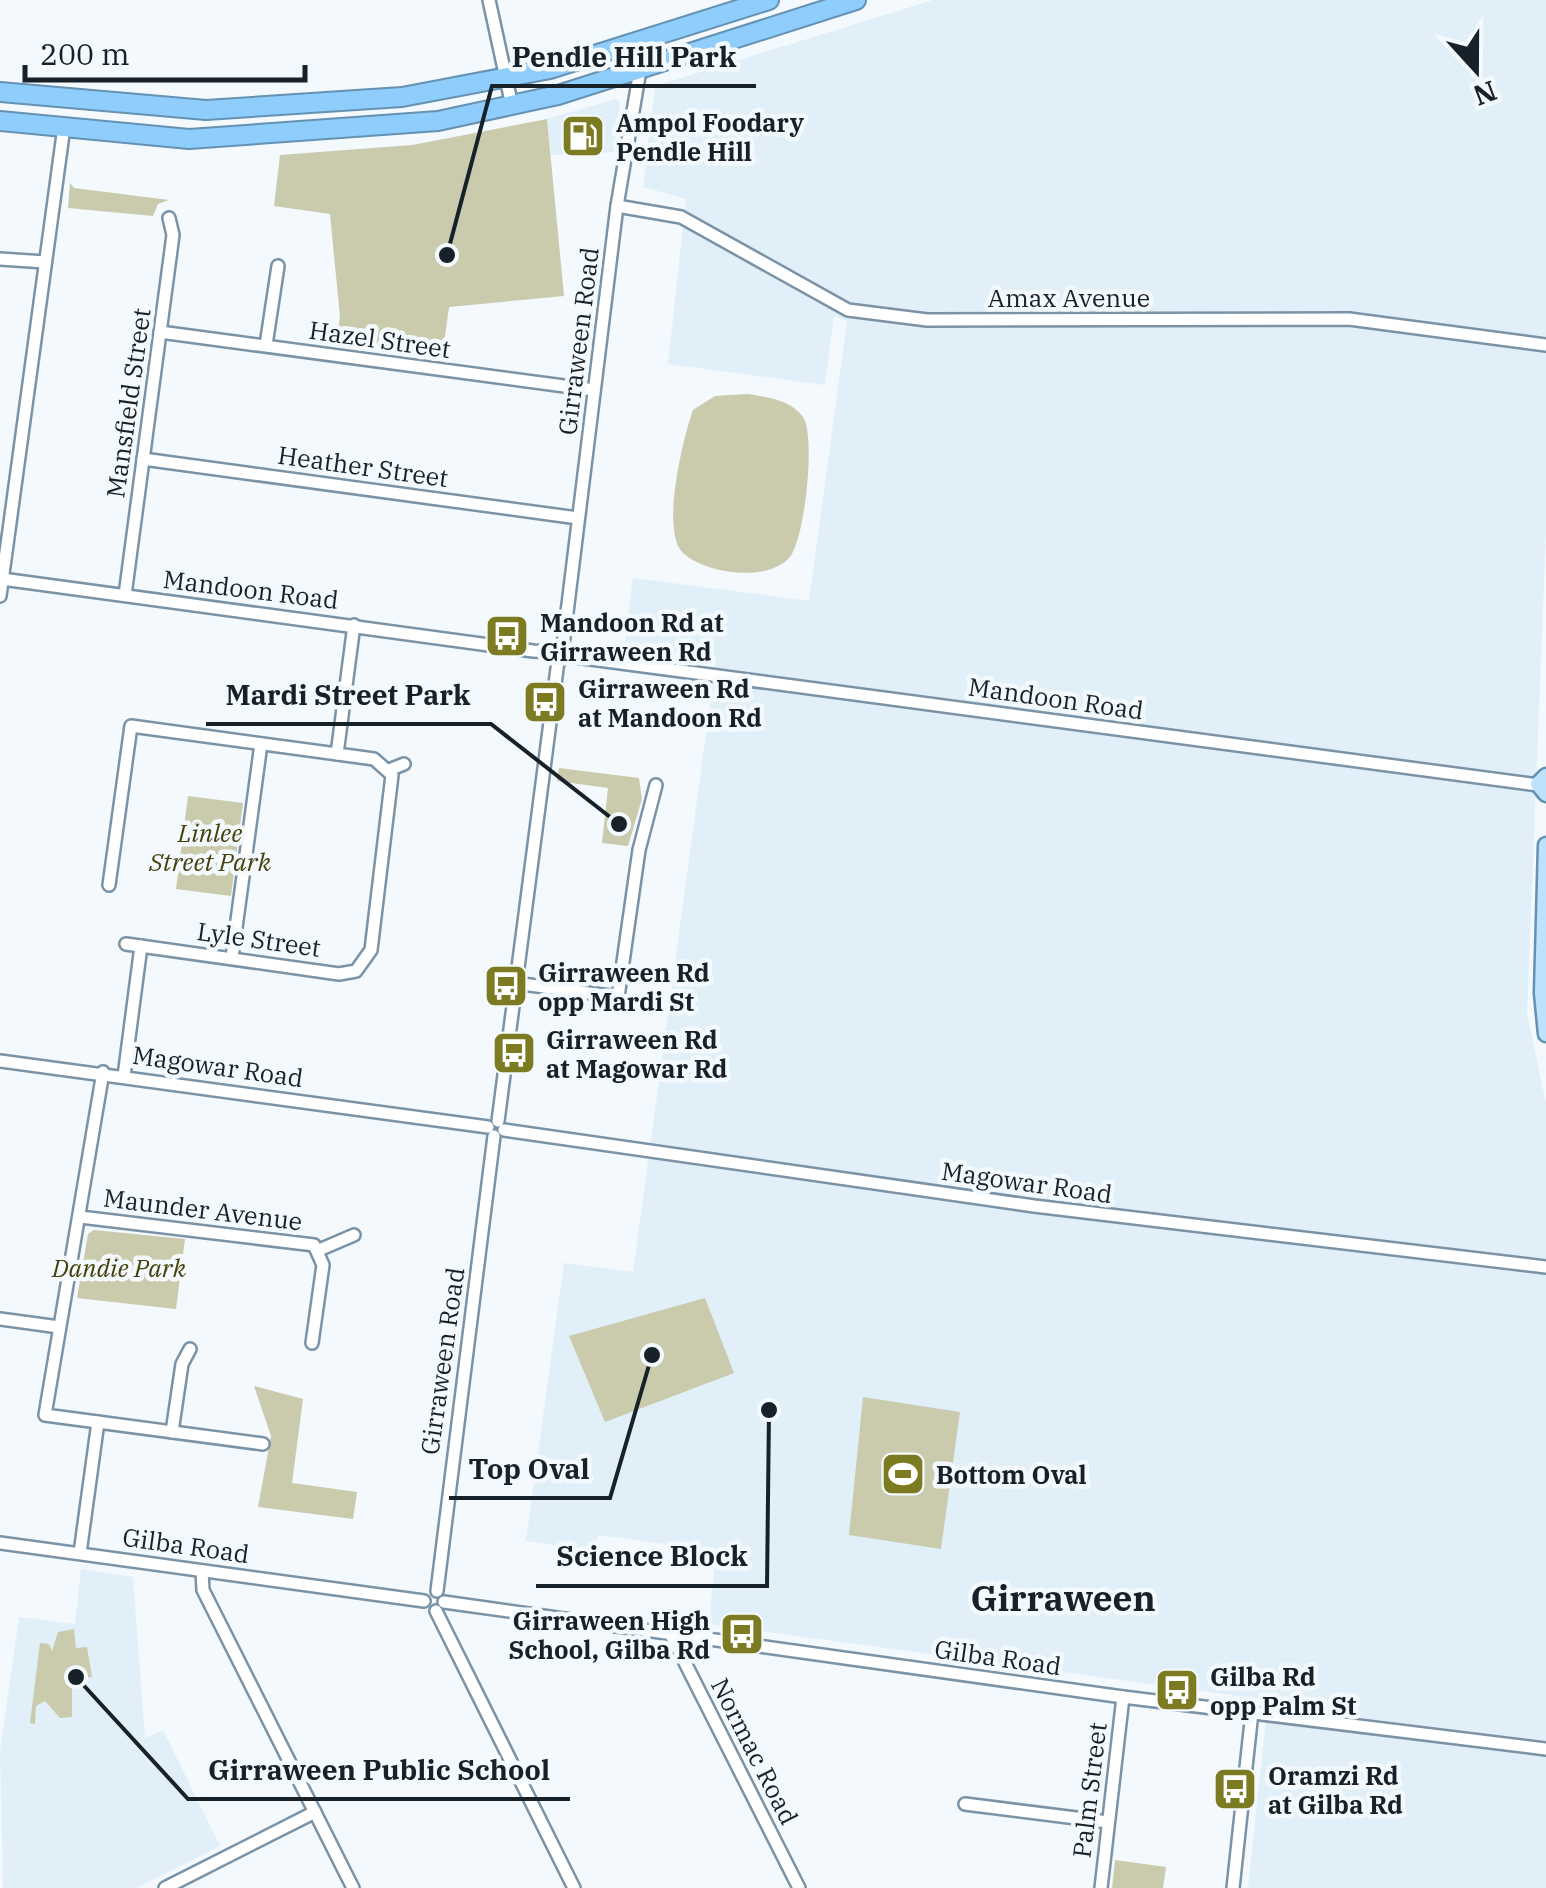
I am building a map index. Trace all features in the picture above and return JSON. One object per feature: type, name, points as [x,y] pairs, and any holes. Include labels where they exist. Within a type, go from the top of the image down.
[{"type":"highway","points":[[0,92],[243,111],[402,98],[506,79],[769,0]]},
{"type":"highway","points":[[0,121],[217,139],[390,128],[512,106],[640,70],[856,0]]},
{"type":"main road","points":[[1546,845],[1542,993],[1546,1034]]},
{"type":"street","points":[[489,0],[512,106]]},
{"type":"street","name":"Girraween Road","points":[[439,1601],[496,1128],[617,206],[640,70],[632,44]]},
{"type":"street","points":[[0,596],[3,546],[64,127]]},
{"type":"street","name":"Amax Avenue","points":[[617,206],[681,216],[848,310],[927,320],[1349,319],[1546,344]]},
{"type":"street","name":"Mansfield Street","points":[[124,595],[173,236],[169,218]]},
{"type":"street","points":[[0,259],[45,262]]},
{"type":"street","points":[[266,345],[278,266]]},
{"type":"street","name":"Hazel Street","points":[[160,332],[594,390]]},
{"type":"street","name":"Heather Street","points":[[143,459],[578,518]]},
{"type":"street","name":"Mandoon Road","points":[[2,580],[1543,785]]},
{"type":"street","points":[[337,754],[354,625]]},
{"type":"street","points":[[109,885],[131,726],[379,760],[390,770],[404,764]]},
{"type":"street","points":[[232,957],[261,744]]},
{"type":"street","name":"Lyle Street","points":[[126,944],[340,974],[356,971],[366,962],[390,802],[390,770]]},
{"type":"street","points":[[516,983],[618,997],[639,850],[656,785]]},
{"type":"street","points":[[124,1076],[142,946]]},
{"type":"street","name":"Magowar Road","points":[[0,1061],[103,1072],[1034,1206],[1546,1267]]},
{"type":"street","name":"Maunder Avenue","points":[[103,1072],[45,1416],[263,1444]]},
{"type":"street","name":"Maunder Avenue","points":[[80,1217],[303,1240],[319,1250],[322,1265],[312,1342]]},
{"type":"street","name":"Maunder Avenue","points":[[319,1250],[354,1235]]},
{"type":"street","points":[[0,1319],[59,1327]]},
{"type":"street","points":[[172,1432],[182,1364],[190,1349]]},
{"type":"street","points":[[80,1554],[98,1422]]},
{"type":"street","name":"Gilba Road","points":[[0,1543],[424,1601],[428,1608],[439,1601],[1123,1697],[1546,1750]]},
{"type":"street","points":[[202,1571],[203,1590],[353,1888]]},
{"type":"street","points":[[439,1601],[574,1888]]},
{"type":"street","name":"Normac Road","points":[[671,1635],[799,1888]]},
{"type":"street","name":"Palm Street","points":[[1101,1888],[1123,1697]]},
{"type":"street","points":[[1233,1888],[1252,1712]]},
{"type":"street","points":[[966,1804],[1108,1822]]},
{"type":"street","points":[[165,1888],[315,1812]]},
{"type":"shaded area","points":[[933,0],[1546,0],[1546,532],[1527,1014],[1546,1103],[1546,1888],[1248,1888],[1268,1700],[709,1624],[715,1560],[672,1554],[672,1545],[598,1535],[594,1551],[526,1541],[564,1263],[633,1272],[716,660],[624,647],[633,578],[809,601],[847,321],[834,316],[825,385],[668,364],[686,199],[643,187],[655,86]]},
{"type":"shaded area","name":"Ampol Foodary Pendle Hill","points":[[617,99],[620,103],[614,152],[551,155],[547,119]]},
{"type":"shaded area","points":[[81,1569],[133,1577],[145,1738],[163,1730],[220,1846],[136,1888],[3,1888],[0,1752],[19,1617],[75,1624]]},
{"type":"green space","points":[[547,119],[564,296],[449,307],[442,359],[336,344],[340,317],[330,214],[274,206],[280,155],[412,145]]},
{"type":"green space","points":[[70,183],[74,188],[169,200],[158,204],[153,216],[68,208]]},
{"type":"green space","points":[[748,394],[771,398],[798,411],[807,428],[809,465],[800,531],[789,558],[770,570],[738,573],[705,566],[682,552],[673,524],[674,504],[693,410],[715,396]]},
{"type":"green space","points":[[559,768],[639,778],[642,799],[628,846],[602,843],[608,788],[557,781]]},
{"type":"green space","name":"Linlee Street Park","points":[[188,796],[243,803],[231,896],[176,889]]},
{"type":"green space","name":"Dandie Park","points":[[94,1230],[185,1239],[176,1309],[77,1298],[88,1234]]},
{"type":"green space","points":[[705,1298],[734,1373],[605,1422],[569,1336]]},
{"type":"green space","points":[[254,1386],[303,1399],[292,1483],[357,1492],[353,1519],[258,1507],[271,1436]]},
{"type":"green space","name":"Bottom Oval","points":[[863,1397],[960,1412],[941,1549],[849,1535]]},
{"type":"green space","points":[[74,1629],[76,1648],[87,1647],[92,1677],[72,1679],[72,1717],[60,1718],[45,1701],[36,1706],[35,1724],[30,1723],[40,1643],[49,1644],[52,1651],[58,1632]]},
{"type":"green space","points":[[1115,1860],[1166,1867],[1163,1888],[1112,1888]]},
{"type":"place","name":"Ampol Foodary Pendle Hill","points":[[583,136]]},
{"type":"place","name":"Pendle Hill Park","points":[[447,255]]},
{"type":"place","name":"Mandoon Rd at Girraween Rd","points":[[507,636]]},
{"type":"place","name":"Girraween Rd at Mandoon Rd","points":[[545,702]]},
{"type":"place","name":"Mardi Street Park","points":[[619,824]]},
{"type":"place","name":"Girraween Rd opp Mardi St","points":[[506,986]]},
{"type":"place","name":"Girraween Rd at Magowar Rd","points":[[514,1053]]},
{"type":"place","name":"Top Oval","points":[[652,1355]]},
{"type":"place","name":"Science Block","points":[[769,1410]]},
{"type":"place","name":"Bottom Oval","points":[[903,1474]]},
{"type":"place","name":"Girraween High School, Gilba Rd","points":[[742,1634]]},
{"type":"place","name":"Girraween Public School","points":[[76,1677]]},
{"type":"place","name":"Gilba Rd opp Palm St","points":[[1177,1690]]},
{"type":"place","name":"Oramzi Rd at Gilba Rd","points":[[1235,1789]]},
{"type":"district","name":"Girraween","points":[[1063,1598]]}]
